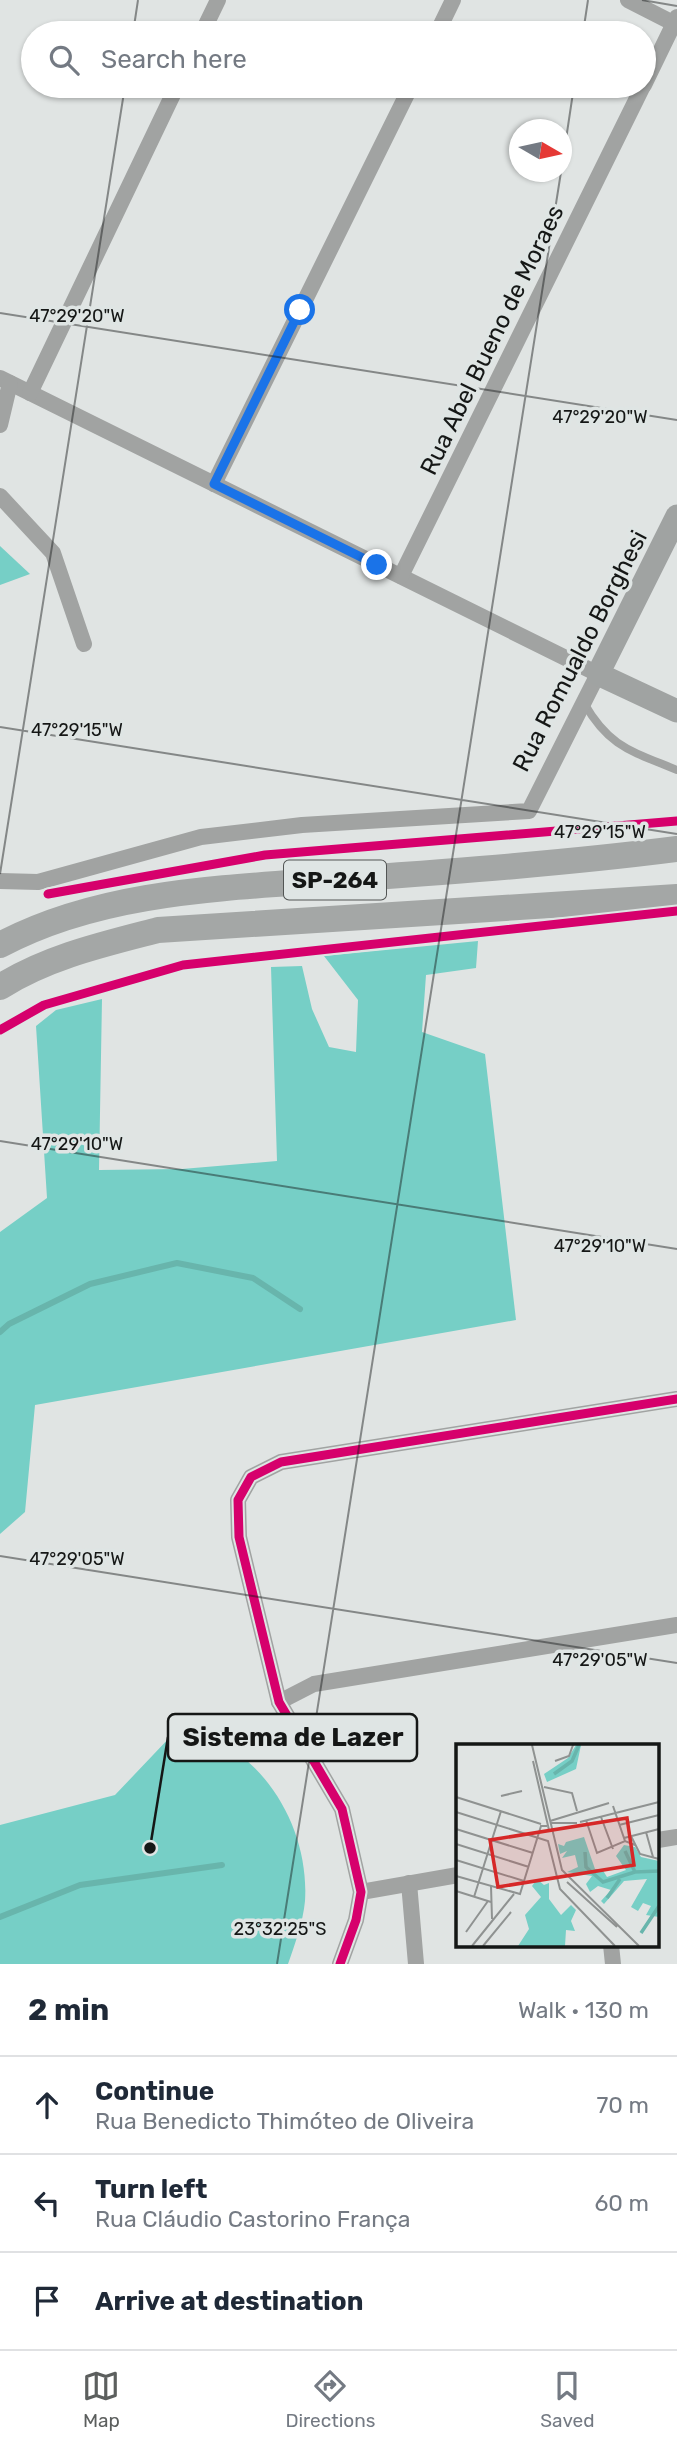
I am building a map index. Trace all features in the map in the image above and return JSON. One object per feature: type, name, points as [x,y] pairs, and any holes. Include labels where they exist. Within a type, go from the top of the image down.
[{"type":"main road","name":"SP-264","points":[[1,941],[37,926],[134,900],[206,890],[575,862],[677,849]]},
{"type":"main road","name":"SP-264","points":[[0,987],[44,964],[96,946],[158,930],[677,897]]},
{"type":"street","points":[[208,21],[218,0]]},
{"type":"street","points":[[443,21],[453,0]]},
{"type":"street","points":[[628,0],[676,22]]},
{"type":"street","name":"Rua Abel Bueno de Moraes","points":[[656,60],[676,22]]},
{"type":"street","points":[[30,393],[171,98]]},
{"type":"street","points":[[214,484],[405,98]]},
{"type":"street","name":"Rua Abel Bueno de Moraes","points":[[401,576],[637,98]]},
{"type":"street","points":[[0,425],[5,380],[677,711]]},
{"type":"street","points":[[0,496],[53,553],[84,644]]},
{"type":"street","name":"Rua Romualdo Borghesi","points":[[0,881],[38,882],[201,837],[302,825],[529,811],[677,516]]},
{"type":"street","points":[[344,1960],[361,1892],[342,1809],[279,1702],[239,1537],[238,1500],[251,1477],[281,1462],[677,1398]]},
{"type":"street","points":[[279,1702],[314,1684],[677,1625]]},
{"type":"street","points":[[361,1892],[456,1875]]},
{"type":"street","points":[[409,1883],[416,1964]]},
{"type":"street","points":[[611,1946],[613,1964]]},
{"type":"lane","points":[[584,702],[599,729],[629,750],[677,770]]},
{"type":"shaded area","points":[[0,546],[30,574],[0,585]]},
{"type":"shaded area","points":[[478,941],[476,968],[426,975],[422,1032],[485,1054],[516,1320],[35,1405],[25,1512],[0,1534],[0,1232],[47,1198],[36,1026],[56,1010],[102,999],[99,1170],[182,1169],[277,1161],[271,967],[302,966],[312,1009],[329,1047],[356,1052],[358,1000],[324,956]]},
{"type":"shaded area","points":[[172,1735],[215,1740],[240,1755],[273,1789],[285,1810],[295,1831],[305,1878],[302,1917],[288,1964],[0,1964],[0,1825],[115,1795]]},
{"type":"waterway","points":[[0,1332],[9,1324],[90,1284],[177,1263],[253,1278],[300,1309]]},
{"type":"waterway","points":[[0,1917],[80,1885],[222,1865]]},
{"type":"cycle path","points":[[48,894],[265,855],[677,821]]},
{"type":"cycle path","points":[[0,1030],[44,1005],[183,965],[677,911]]},
{"type":"cycle path","points":[[340,1964],[356,1920],[361,1892],[342,1809],[279,1702],[239,1537],[238,1500],[251,1477],[281,1462],[677,1399]]},
{"type":"place","name":"Sistema de Lazer","points":[[150,1848]]},
{"type":"route","points":[[300,310],[214,484],[377,565]]}]
